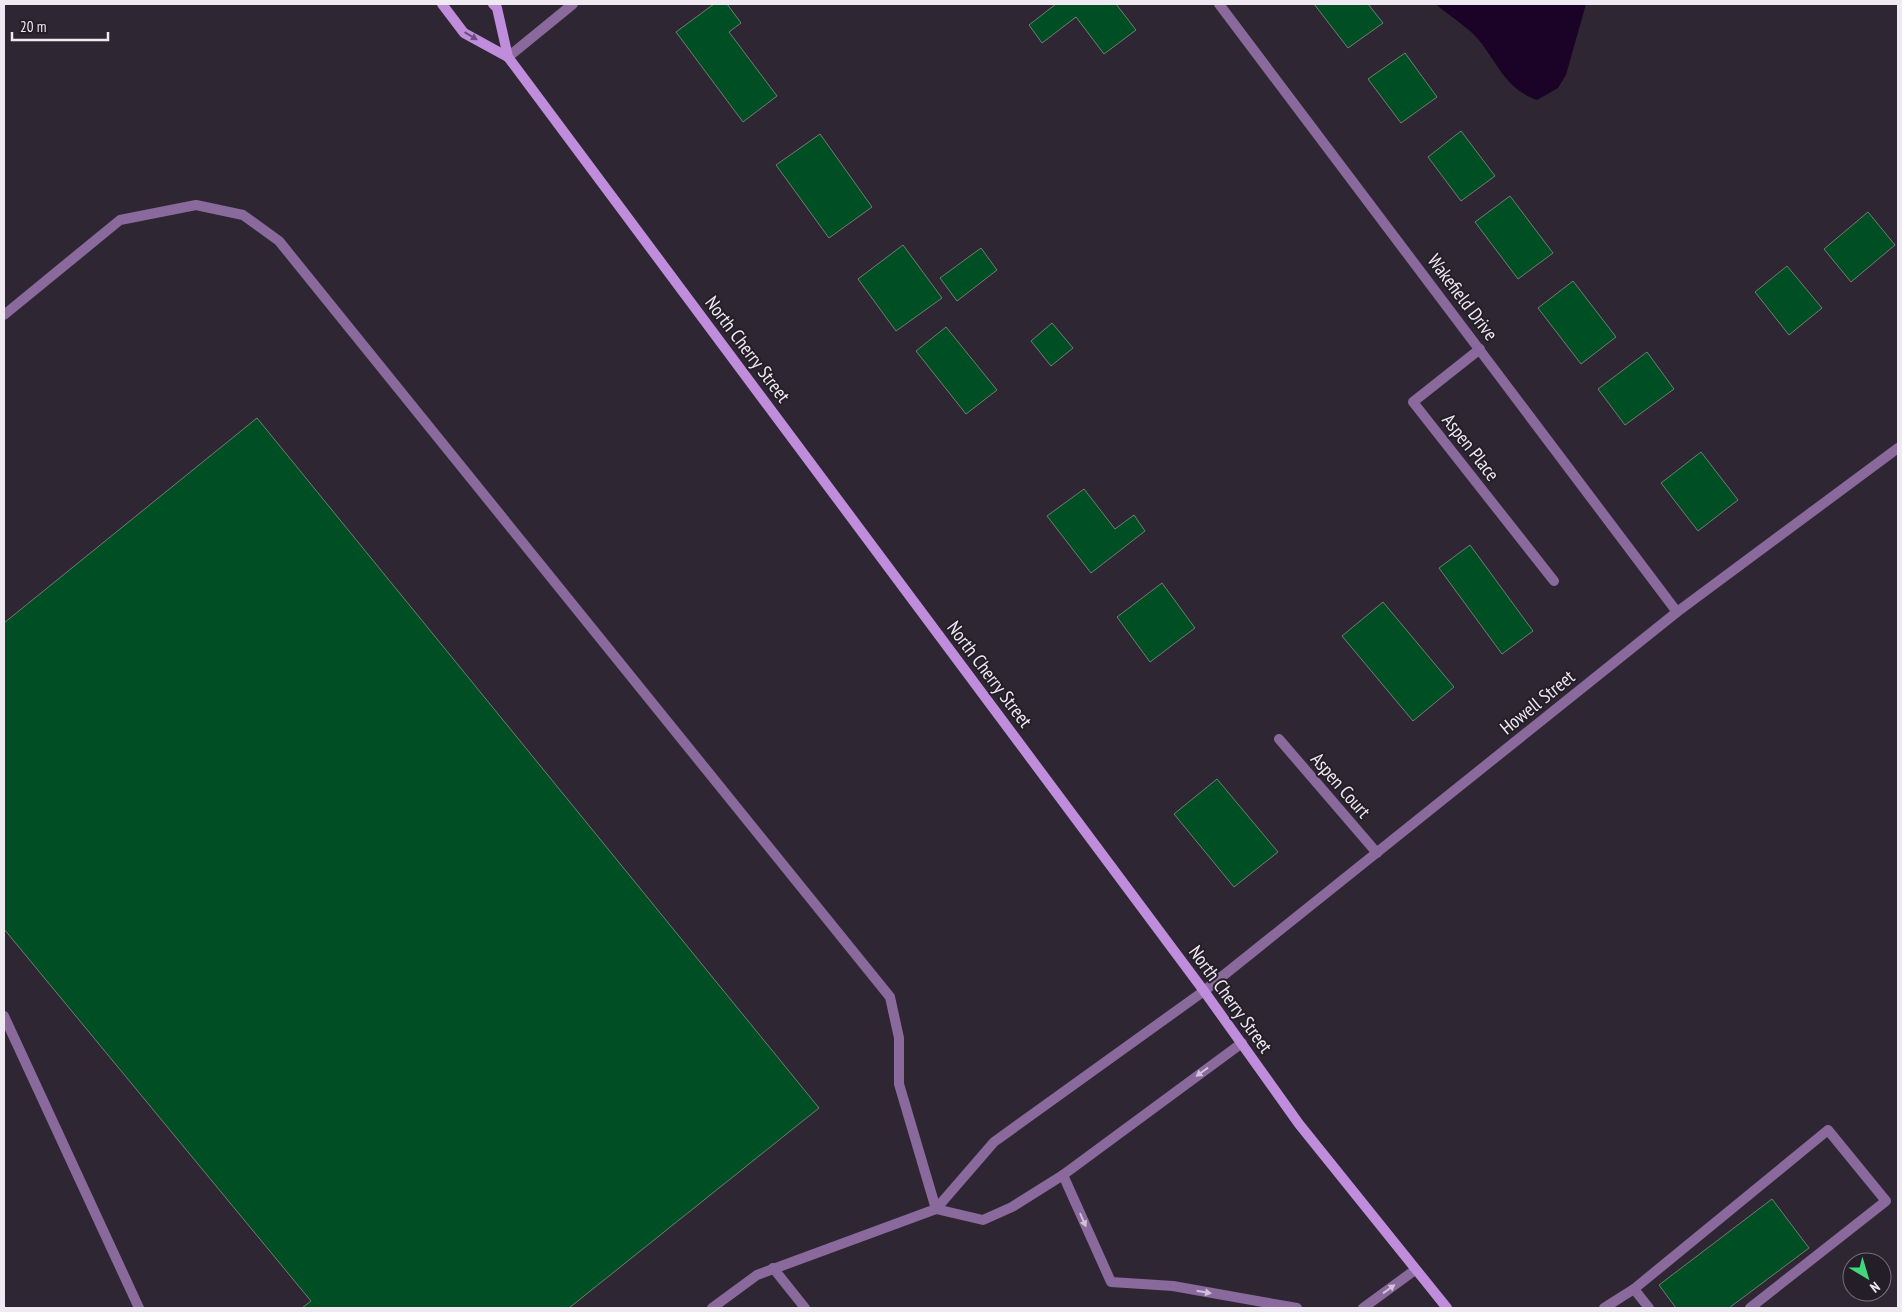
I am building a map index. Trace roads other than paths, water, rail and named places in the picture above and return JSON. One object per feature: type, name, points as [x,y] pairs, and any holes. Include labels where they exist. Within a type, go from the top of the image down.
[{"type":"main road","name":"North Cherry Street","points":[[442,4],[464,33],[508,57]]},
{"type":"main road","name":"North Cherry Street","points":[[493,4],[497,8],[508,57],[1204,991],[1299,1124],[1415,1270],[1448,1308]]},
{"type":"street","points":[[508,57],[574,4]]},
{"type":"street","name":"Wakefield Drive","points":[[1219,4],[1677,612]]},
{"type":"street","points":[[4,315],[120,220],[196,205],[243,215],[279,241],[890,997],[899,1038],[899,1084],[936,1209]]},
{"type":"street","name":"Aspen Place","points":[[1480,349],[1413,402],[1554,581]]},
{"type":"street","name":"Howell Street","points":[[936,1209],[994,1142],[1204,991],[1677,612],[1898,448]]},
{"type":"street","name":"Aspen Court","points":[[1279,739],[1377,853]]},
{"type":"street","points":[[4,1016],[139,1308]]},
{"type":"street","points":[[712,1308],[757,1275],[936,1209],[983,1220],[1012,1207],[1063,1175],[1242,1043]]},
{"type":"street","points":[[1604,1308],[1634,1289],[1828,1130],[1886,1202],[1750,1308]]},
{"type":"street","points":[[1063,1175],[1112,1282],[1173,1286],[1297,1308]]},
{"type":"street","points":[[774,1268],[805,1308]]},
{"type":"street","points":[[1363,1308],[1415,1270]]},
{"type":"street","points":[[1634,1289],[1649,1308]]}]
